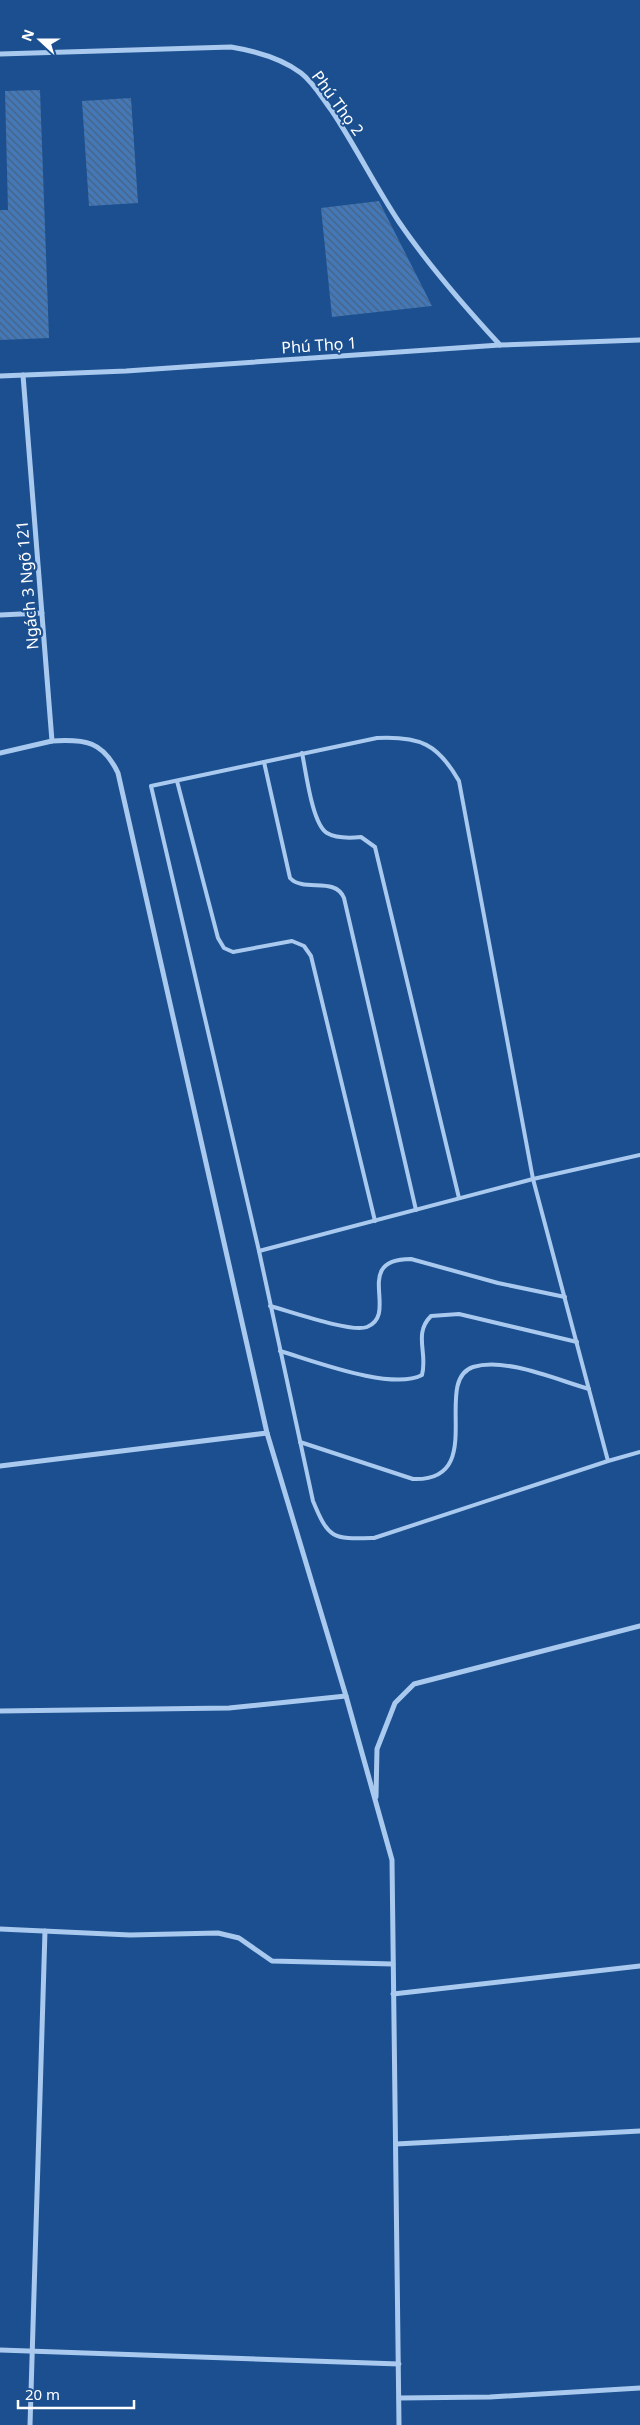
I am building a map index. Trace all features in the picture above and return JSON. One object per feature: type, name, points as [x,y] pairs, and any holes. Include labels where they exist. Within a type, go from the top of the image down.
[{"type":"street","name":"Phú Thọ 2","points":[[0,54],[230,47],[253,51],[281,62],[300,73],[313,84],[346,132],[398,221],[446,286],[500,345]]},
{"type":"street","name":"Phú Thọ 1","points":[[0,376],[126,371],[500,345],[640,340]]},
{"type":"street","name":"Ngách 3 Ngõ 121","points":[[23,375],[52,741]]},
{"type":"street","points":[[0,615],[42,613]]},
{"type":"street","points":[[0,753],[52,741],[75,740],[100,747],[112,759],[118,773],[267,1433],[346,1696],[392,1860],[399,2425]]},
{"type":"street","points":[[0,1466],[267,1433]]},
{"type":"street","points":[[376,1802],[377,1749],[395,1703],[414,1684],[640,1626]]},
{"type":"street","points":[[0,1710],[229,1708],[346,1696]]},
{"type":"street","points":[[0,1928],[130,1935],[218,1933],[238,1938],[272,1961],[393,1964]]},
{"type":"street","points":[[30,2425],[45,1931]]},
{"type":"street","points":[[394,1994],[640,1966]]},
{"type":"street","points":[[396,2144],[640,2131]]},
{"type":"street","points":[[0,2350],[399,2364]]},
{"type":"street","points":[[399,2398],[490,2397],[640,2388]]},
{"type":"lane","points":[[608,1461],[534,1179],[459,781],[447,761],[427,745],[403,737],[378,738],[151,786],[258,1251],[313,1501],[322,1524],[328,1533],[345,1539],[374,1538],[640,1452]]},
{"type":"lane","points":[[302,754],[318,823],[327,833],[346,838],[362,837],[375,847],[459,1198]]},
{"type":"lane","points":[[264,762],[290,878],[300,884],[333,887],[341,891],[344,898],[416,1210]]},
{"type":"lane","points":[[177,781],[218,938],[224,948],[233,952],[292,941],[304,946],[311,956],[375,1221]]},
{"type":"lane","points":[[258,1251],[534,1179],[640,1155]]},
{"type":"lane","points":[[270,1306],[349,1328],[366,1327],[375,1320],[380,1310],[378,1280],[381,1269],[387,1264],[400,1259],[411,1259],[498,1283],[565,1297]]},
{"type":"lane","points":[[280,1351],[381,1379],[406,1380],[422,1374],[424,1367],[421,1331],[431,1316],[459,1314],[507,1328],[577,1342]]},
{"type":"lane","points":[[300,1442],[413,1480],[426,1480],[434,1478],[447,1467],[452,1456],[457,1433],[456,1392],[461,1378],[473,1367],[505,1365],[589,1389]]},
{"type":"building","points":[[40,90],[49,338],[0,340],[0,210],[8,210],[5,91]]},
{"type":"building","points":[[131,98],[138,203],[89,206],[82,101]]},
{"type":"building","points":[[379,201],[432,306],[332,317],[321,208]]}]
